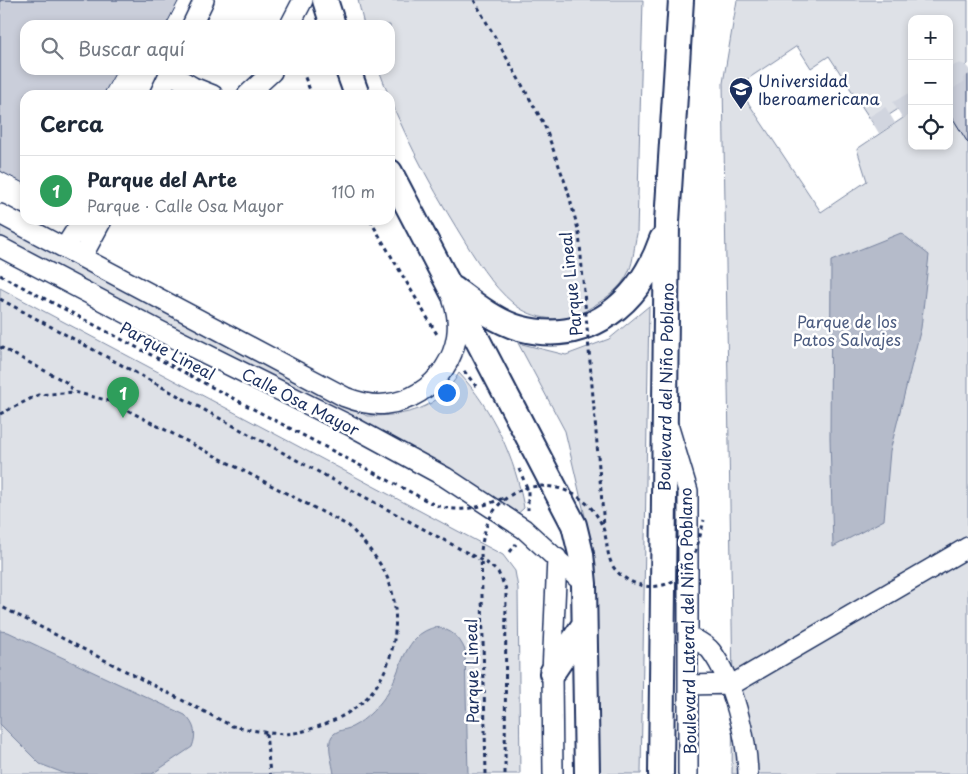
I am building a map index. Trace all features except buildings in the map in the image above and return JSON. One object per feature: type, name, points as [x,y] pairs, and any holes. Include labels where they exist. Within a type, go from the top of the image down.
[{"type":"main road","points":[[325,0],[331,20]]},
{"type":"main road","name":"Boulevard del Niño Poblano","points":[[660,774],[667,222],[681,0]]},
{"type":"main road","points":[[350,75],[354,90]]},
{"type":"main road","points":[[395,182],[574,525],[581,554],[584,584],[587,774]]},
{"type":"main road","points":[[448,285],[474,305],[519,328],[543,332],[582,328],[597,322],[620,306],[634,292],[655,258],[667,222]]},
{"type":"main road","points":[[552,673],[584,625]]},
{"type":"street","points":[[194,20],[204,0]]},
{"type":"street","points":[[293,20],[304,0]]},
{"type":"street","points":[[161,90],[169,75]]},
{"type":"street","points":[[175,75],[200,90]]},
{"type":"street","points":[[252,90],[268,75]]},
{"type":"street","points":[[265,90],[270,75]]},
{"type":"street","name":"Calle Osa Mayor","points":[[0,214],[20,224]]},
{"type":"street","name":"Calle Osa Mayor","points":[[22,225],[345,397],[364,403],[384,404],[415,396],[431,385],[443,371],[451,357],[458,333],[456,308],[448,285]]},
{"type":"street","points":[[65,247],[79,225]]},
{"type":"street","points":[[82,257],[99,225]]},
{"type":"street","name":"Calle Osa Mayor","points":[[0,248],[160,331],[354,426],[445,477],[524,529],[584,584]]},
{"type":"street","name":"Boulevard Lateral del Niño Poblano","points":[[665,412],[688,491],[688,774]]},
{"type":"street","points":[[689,685],[733,684],[968,547]]},
{"type":"street","points":[[552,774],[552,673],[557,558]]},
{"type":"street","points":[[689,636],[710,649],[720,666],[728,685],[748,750],[748,774]]},
{"type":"path","name":"Parque Lineal","points":[[474,0],[544,124],[567,188],[579,233],[607,553],[618,572],[634,584],[652,587],[676,579],[688,566],[704,520]]},
{"type":"path","points":[[304,75],[310,90]]},
{"type":"path","points":[[373,225],[451,357],[478,388]]},
{"type":"path","name":"Parque Lineal","points":[[0,275],[434,505],[457,510],[477,508],[516,492],[545,486],[571,492],[587,503],[596,514],[604,530]]},
{"type":"path","points":[[0,300],[488,564],[498,572],[506,589],[505,774]]},
{"type":"path","points":[[0,347],[66,382],[74,392]]},
{"type":"path","points":[[159,365],[161,360]]},
{"type":"path","points":[[0,414],[38,395],[74,392],[110,402],[349,526],[374,554],[389,582],[396,614],[393,650],[380,680],[360,705],[329,723],[298,732],[266,733],[232,726],[0,606]]},
{"type":"path","points":[[510,552],[524,529],[529,506],[528,490],[518,466]]},
{"type":"path","name":"Parque Lineal","points":[[486,774],[481,551],[484,530],[488,520],[496,508],[516,492]]},
{"type":"path","points":[[266,733],[270,774]]},
{"type":"green space","points":[[358,0],[643,0],[637,234],[629,271],[626,278],[616,289],[604,299],[577,315],[558,319],[530,314],[506,297],[477,261],[436,193],[414,152],[395,109],[395,90],[387,90],[381,75],[395,75],[395,20],[363,20]]},
{"type":"green space","name":"Parque de los Patos Salvajes","points":[[737,0],[968,0],[968,64],[953,73],[953,15],[908,15],[908,103],[874,125],[829,56],[811,68],[797,46],[737,86],[821,212],[867,181],[857,149],[908,115],[908,150],[953,150],[953,119],[968,143],[968,774],[732,774],[733,684],[723,83]]},
{"type":"green space","points":[[0,224],[367,416],[408,412],[431,403],[451,385],[459,373],[482,402],[501,436],[509,453],[524,508],[514,517],[0,239]]},
{"type":"green space","points":[[0,288],[503,555],[515,571],[518,588],[520,774],[0,774]]},
{"type":"green space","points":[[649,306],[641,774],[598,774],[596,563],[565,431],[518,343],[566,355],[609,339]]},
{"type":"water","points":[[901,233],[929,255],[921,328],[890,451],[884,520],[833,547],[830,438],[831,261]]},
{"type":"water","points":[[436,627],[454,634],[465,650],[468,774],[334,774],[330,749],[332,736],[336,732],[357,724],[372,712],[388,692],[410,645],[425,631]]},
{"type":"water","points":[[0,631],[8,632],[185,715],[191,722],[194,730],[192,747],[152,774],[66,774],[40,764],[0,724]]},
{"type":"tunnel","points":[[953,77],[960,73],[968,85]]},
{"type":"tunnel","points":[[874,125],[908,104]]},
{"type":"place","name":"Universidad Iberoamericana","points":[[741,110]]},
{"type":"place","name":"Parque del Arte","points":[[123,418]]}]
